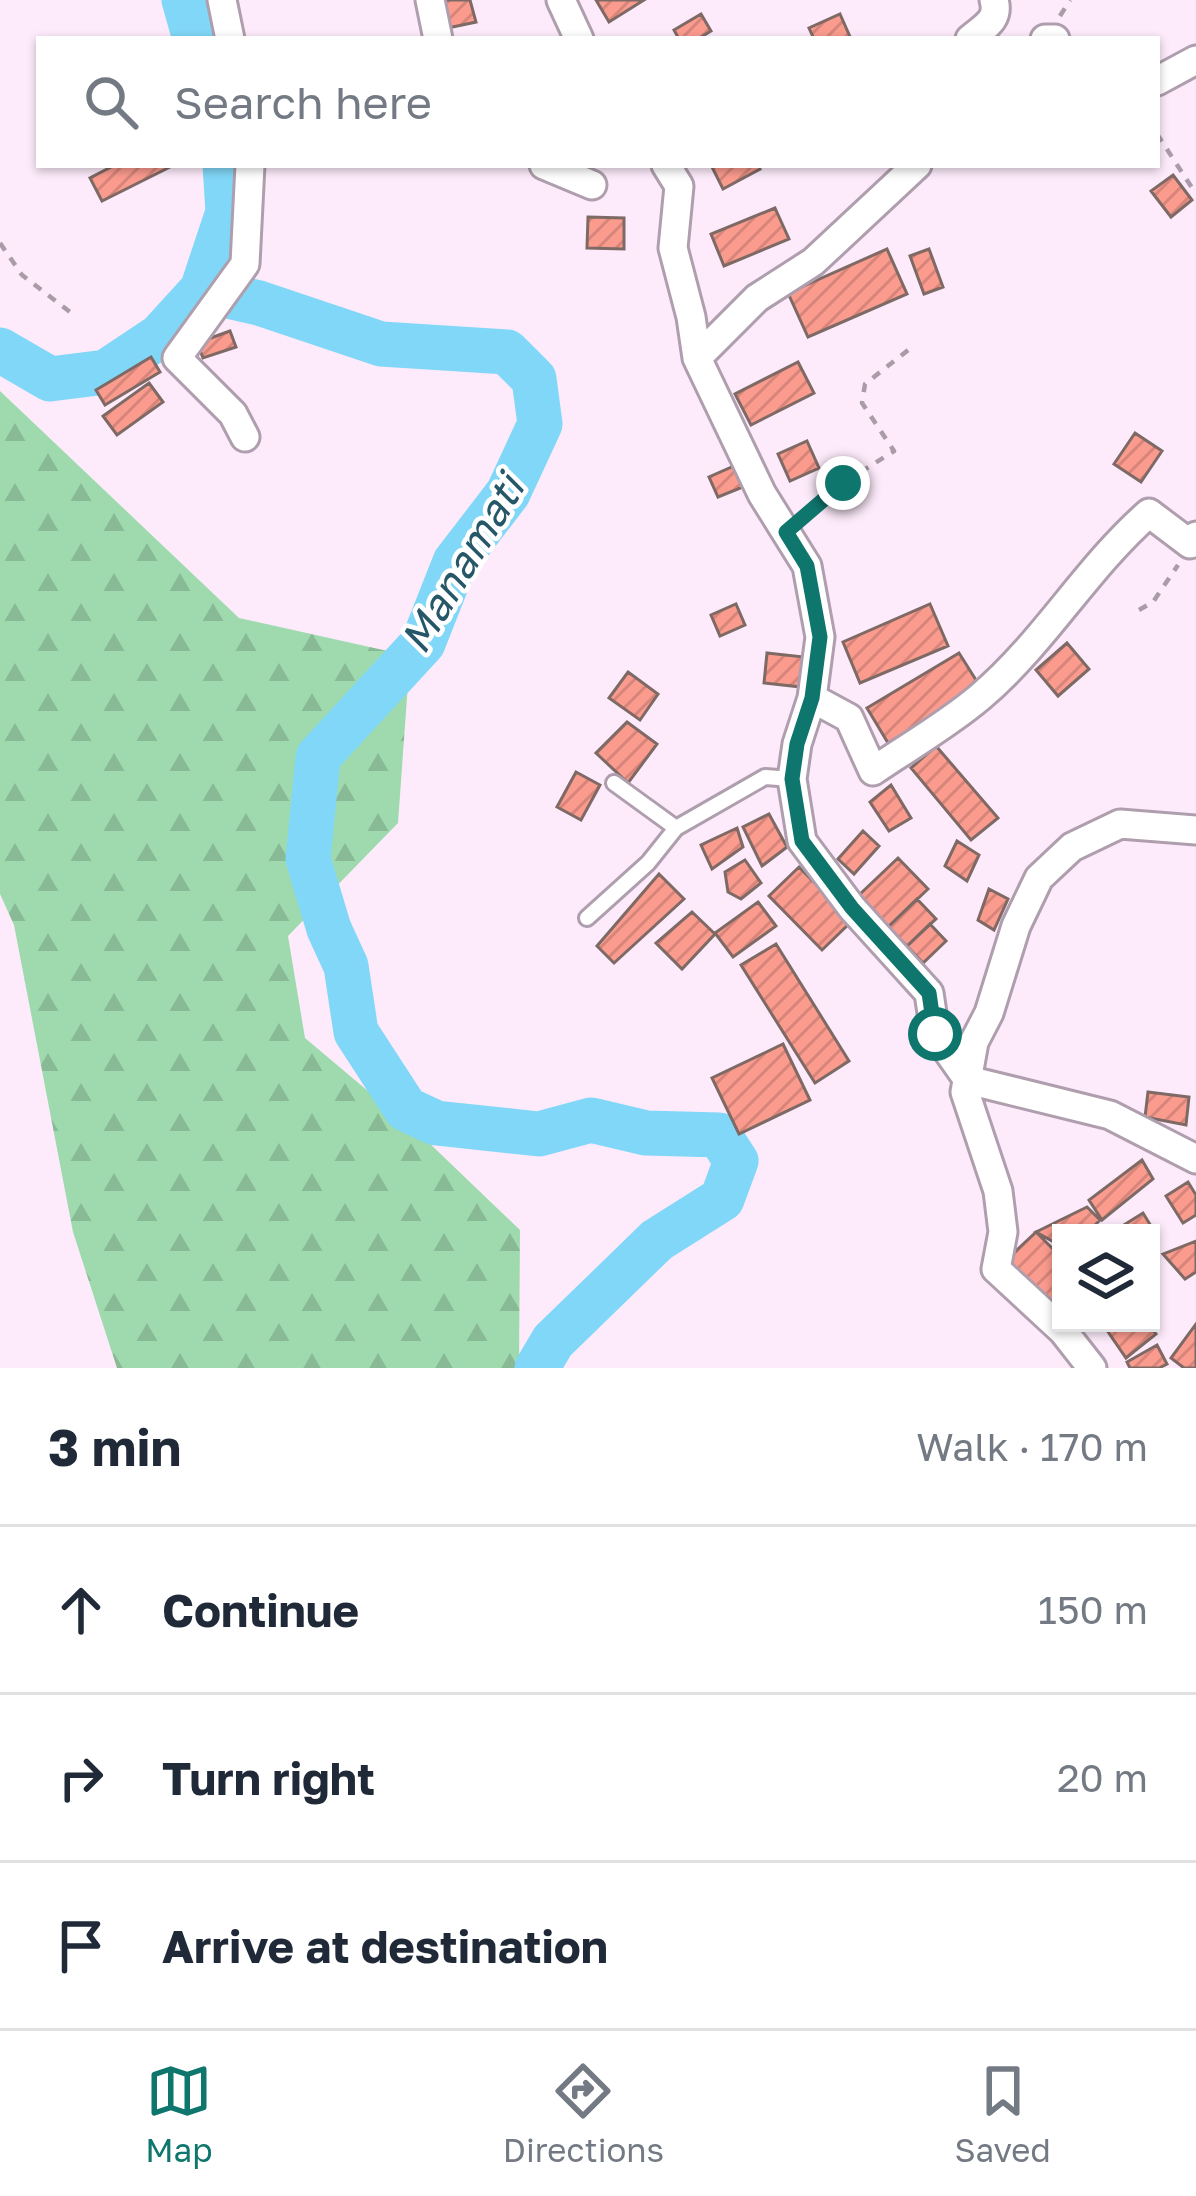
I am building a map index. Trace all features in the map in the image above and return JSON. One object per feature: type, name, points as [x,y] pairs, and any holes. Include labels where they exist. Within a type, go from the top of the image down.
[{"type":"street","points":[[222,0],[229,36]]},
{"type":"street","points":[[430,0],[437,36]]},
{"type":"street","points":[[561,0],[578,36]]},
{"type":"street","points":[[974,36],[993,21],[994,0]]},
{"type":"street","points":[[1160,79],[1196,60]]},
{"type":"street","points":[[244,437],[233,414],[177,358],[244,264],[250,168]]},
{"type":"street","points":[[551,168],[592,185]]},
{"type":"street","points":[[668,168],[679,186],[673,248],[697,358],[762,494],[807,566],[820,637],[812,698],[792,779],[802,841],[838,891],[929,993],[935,1034],[968,1080],[1110,1115],[1196,1159]]},
{"type":"street","points":[[697,358],[757,298],[813,262],[914,168]]},
{"type":"street","points":[[812,698],[849,718],[873,771],[980,697],[1065,608],[1119,540],[1149,513],[1193,540]]},
{"type":"street","points":[[1092,1368],[1063,1331],[997,1269],[1004,1232],[998,1191],[965,1092],[974,1042],[1016,926],[1039,878],[1072,847],[1120,824],[1196,830]]},
{"type":"lane","points":[[587,917],[648,863],[676,828],[765,777],[792,779]]},
{"type":"lane","points":[[614,783],[676,828]]},
{"type":"path","points":[[1160,139],[1196,194]]},
{"type":"path","points":[[0,243],[22,275],[74,315]]},
{"type":"path","points":[[786,532],[843,483],[894,451],[862,403],[866,383],[912,347]]},
{"type":"path","points":[[1139,610],[1153,602],[1193,540]]},
{"type":"green space","points":[[0,391],[239,618],[410,656],[398,823],[288,936],[305,1038],[425,1139],[520,1230],[519,1368],[117,1368],[73,1232],[14,925],[0,894]]},
{"type":"building","points":[[441,0],[470,0],[476,22],[448,28]]},
{"type":"building","points":[[596,0],[644,0],[609,22]]},
{"type":"building","points":[[701,14],[711,31],[703,36],[677,36],[674,30]]},
{"type":"building","points":[[840,14],[850,36],[813,36],[809,28]]},
{"type":"building","points":[[109,168],[168,168],[102,201],[90,178]]},
{"type":"building","points":[[712,168],[760,168],[760,169],[723,189]]},
{"type":"building","points":[[1173,175],[1192,200],[1171,217],[1151,191]]},
{"type":"building","points":[[775,208],[789,239],[724,266],[711,234]]},
{"type":"building","points":[[588,217],[624,218],[624,249],[587,248]]},
{"type":"building","points":[[887,249],[907,294],[808,337],[788,293]]},
{"type":"building","points":[[929,249],[943,287],[924,294],[910,256]]},
{"type":"building","points":[[230,331],[236,347],[203,358],[197,343]]},
{"type":"building","points":[[151,357],[160,372],[105,405],[96,390]]},
{"type":"building","points":[[798,362],[814,393],[751,425],[735,394]]},
{"type":"building","points":[[149,383],[163,402],[117,435],[103,416]]},
{"type":"building","points":[[1135,433],[1162,451],[1141,482],[1114,464]]},
{"type":"building","points":[[807,441],[819,468],[790,481],[778,454]]},
{"type":"building","points":[[734,466],[743,487],[718,497],[709,477]]},
{"type":"building","points":[[736,604],[745,625],[720,636],[711,615]]},
{"type":"building","points":[[930,604],[948,646],[860,683],[843,642]]},
{"type":"building","points":[[1067,643],[1089,669],[1058,696],[1036,670]]},
{"type":"building","points":[[767,653],[804,657],[801,687],[764,683]]},
{"type":"building","points":[[959,653],[981,688],[888,743],[867,708]]},
{"type":"building","points":[[628,672],[658,694],[640,720],[609,698]]},
{"type":"building","points":[[627,722],[657,744],[628,783],[596,753]]},
{"type":"building","points":[[936,746],[998,818],[971,840],[911,768]]},
{"type":"building","points":[[576,772],[600,785],[581,820],[557,807]]},
{"type":"building","points":[[891,785],[911,818],[889,831],[870,802]]},
{"type":"building","points":[[769,814],[787,847],[762,866],[743,827]]},
{"type":"building","points":[[737,828],[743,847],[712,869],[701,845]]},
{"type":"building","points":[[863,831],[879,846],[854,874],[838,859]]},
{"type":"building","points":[[957,841],[979,855],[967,881],[945,866]]},
{"type":"building","points":[[898,858],[928,889],[888,927],[858,896]]},
{"type":"building","points":[[745,860],[761,883],[741,899],[728,892],[725,872]]},
{"type":"building","points":[[799,867],[852,921],[822,950],[769,896]]},
{"type":"building","points":[[659,874],[684,899],[614,963],[597,946]]},
{"type":"building","points":[[989,889],[1008,899],[994,930],[978,920]]},
{"type":"building","points":[[917,899],[936,919],[907,946],[888,927]]},
{"type":"building","points":[[758,902],[776,926],[733,957],[715,933]]},
{"type":"building","points":[[692,912],[715,934],[682,969],[656,943]]},
{"type":"building","points":[[930,924],[946,941],[923,963],[907,946]]},
{"type":"building","points":[[776,944],[849,1061],[815,1083],[741,965]]},
{"type":"building","points":[[783,1044],[810,1100],[739,1134],[712,1078]]},
{"type":"building","points":[[1148,1092],[1189,1097],[1186,1125],[1145,1117]]},
{"type":"building","points":[[1142,1160],[1153,1179],[1102,1220],[1089,1200]]},
{"type":"building","points":[[1188,1182],[1196,1195],[1196,1215],[1183,1223],[1166,1196]]},
{"type":"building","points":[[1087,1207],[1100,1220],[1096,1224],[1052,1224]]},
{"type":"building","points":[[1143,1213],[1150,1224],[1125,1224]]},
{"type":"building","points":[[1052,1224],[1052,1241],[1036,1232]]},
{"type":"building","points":[[1036,1232],[1052,1248],[1052,1307],[1005,1261]]},
{"type":"building","points":[[1196,1241],[1196,1272],[1185,1279],[1163,1254]]},
{"type":"building","points":[[1196,1324],[1196,1368],[1184,1368],[1171,1358]]},
{"type":"building","points":[[1108,1332],[1155,1332],[1156,1334],[1126,1358]]},
{"type":"building","points":[[1157,1345],[1167,1364],[1130,1368],[1127,1362]]},
{"type":"waterway","name":"Manamati","points":[[184,0],[194,36]]},
{"type":"waterway","name":"Manamati","points":[[225,168],[228,212],[202,290],[259,303],[381,344],[507,352],[534,379],[540,424],[508,493],[455,562],[423,643],[318,757],[308,859],[329,929],[346,966],[356,1032],[406,1109],[436,1123],[539,1134],[591,1120],[646,1133],[719,1135],[736,1161],[722,1199],[657,1240],[553,1341],[537,1368]]},
{"type":"waterway","points":[[0,350],[50,379],[106,372],[160,336],[202,290]]},
{"type":"route","points":[[843,483],[786,532],[807,566],[820,637],[812,698],[792,779],[802,841],[852,908],[929,993],[935,1034]]}]
